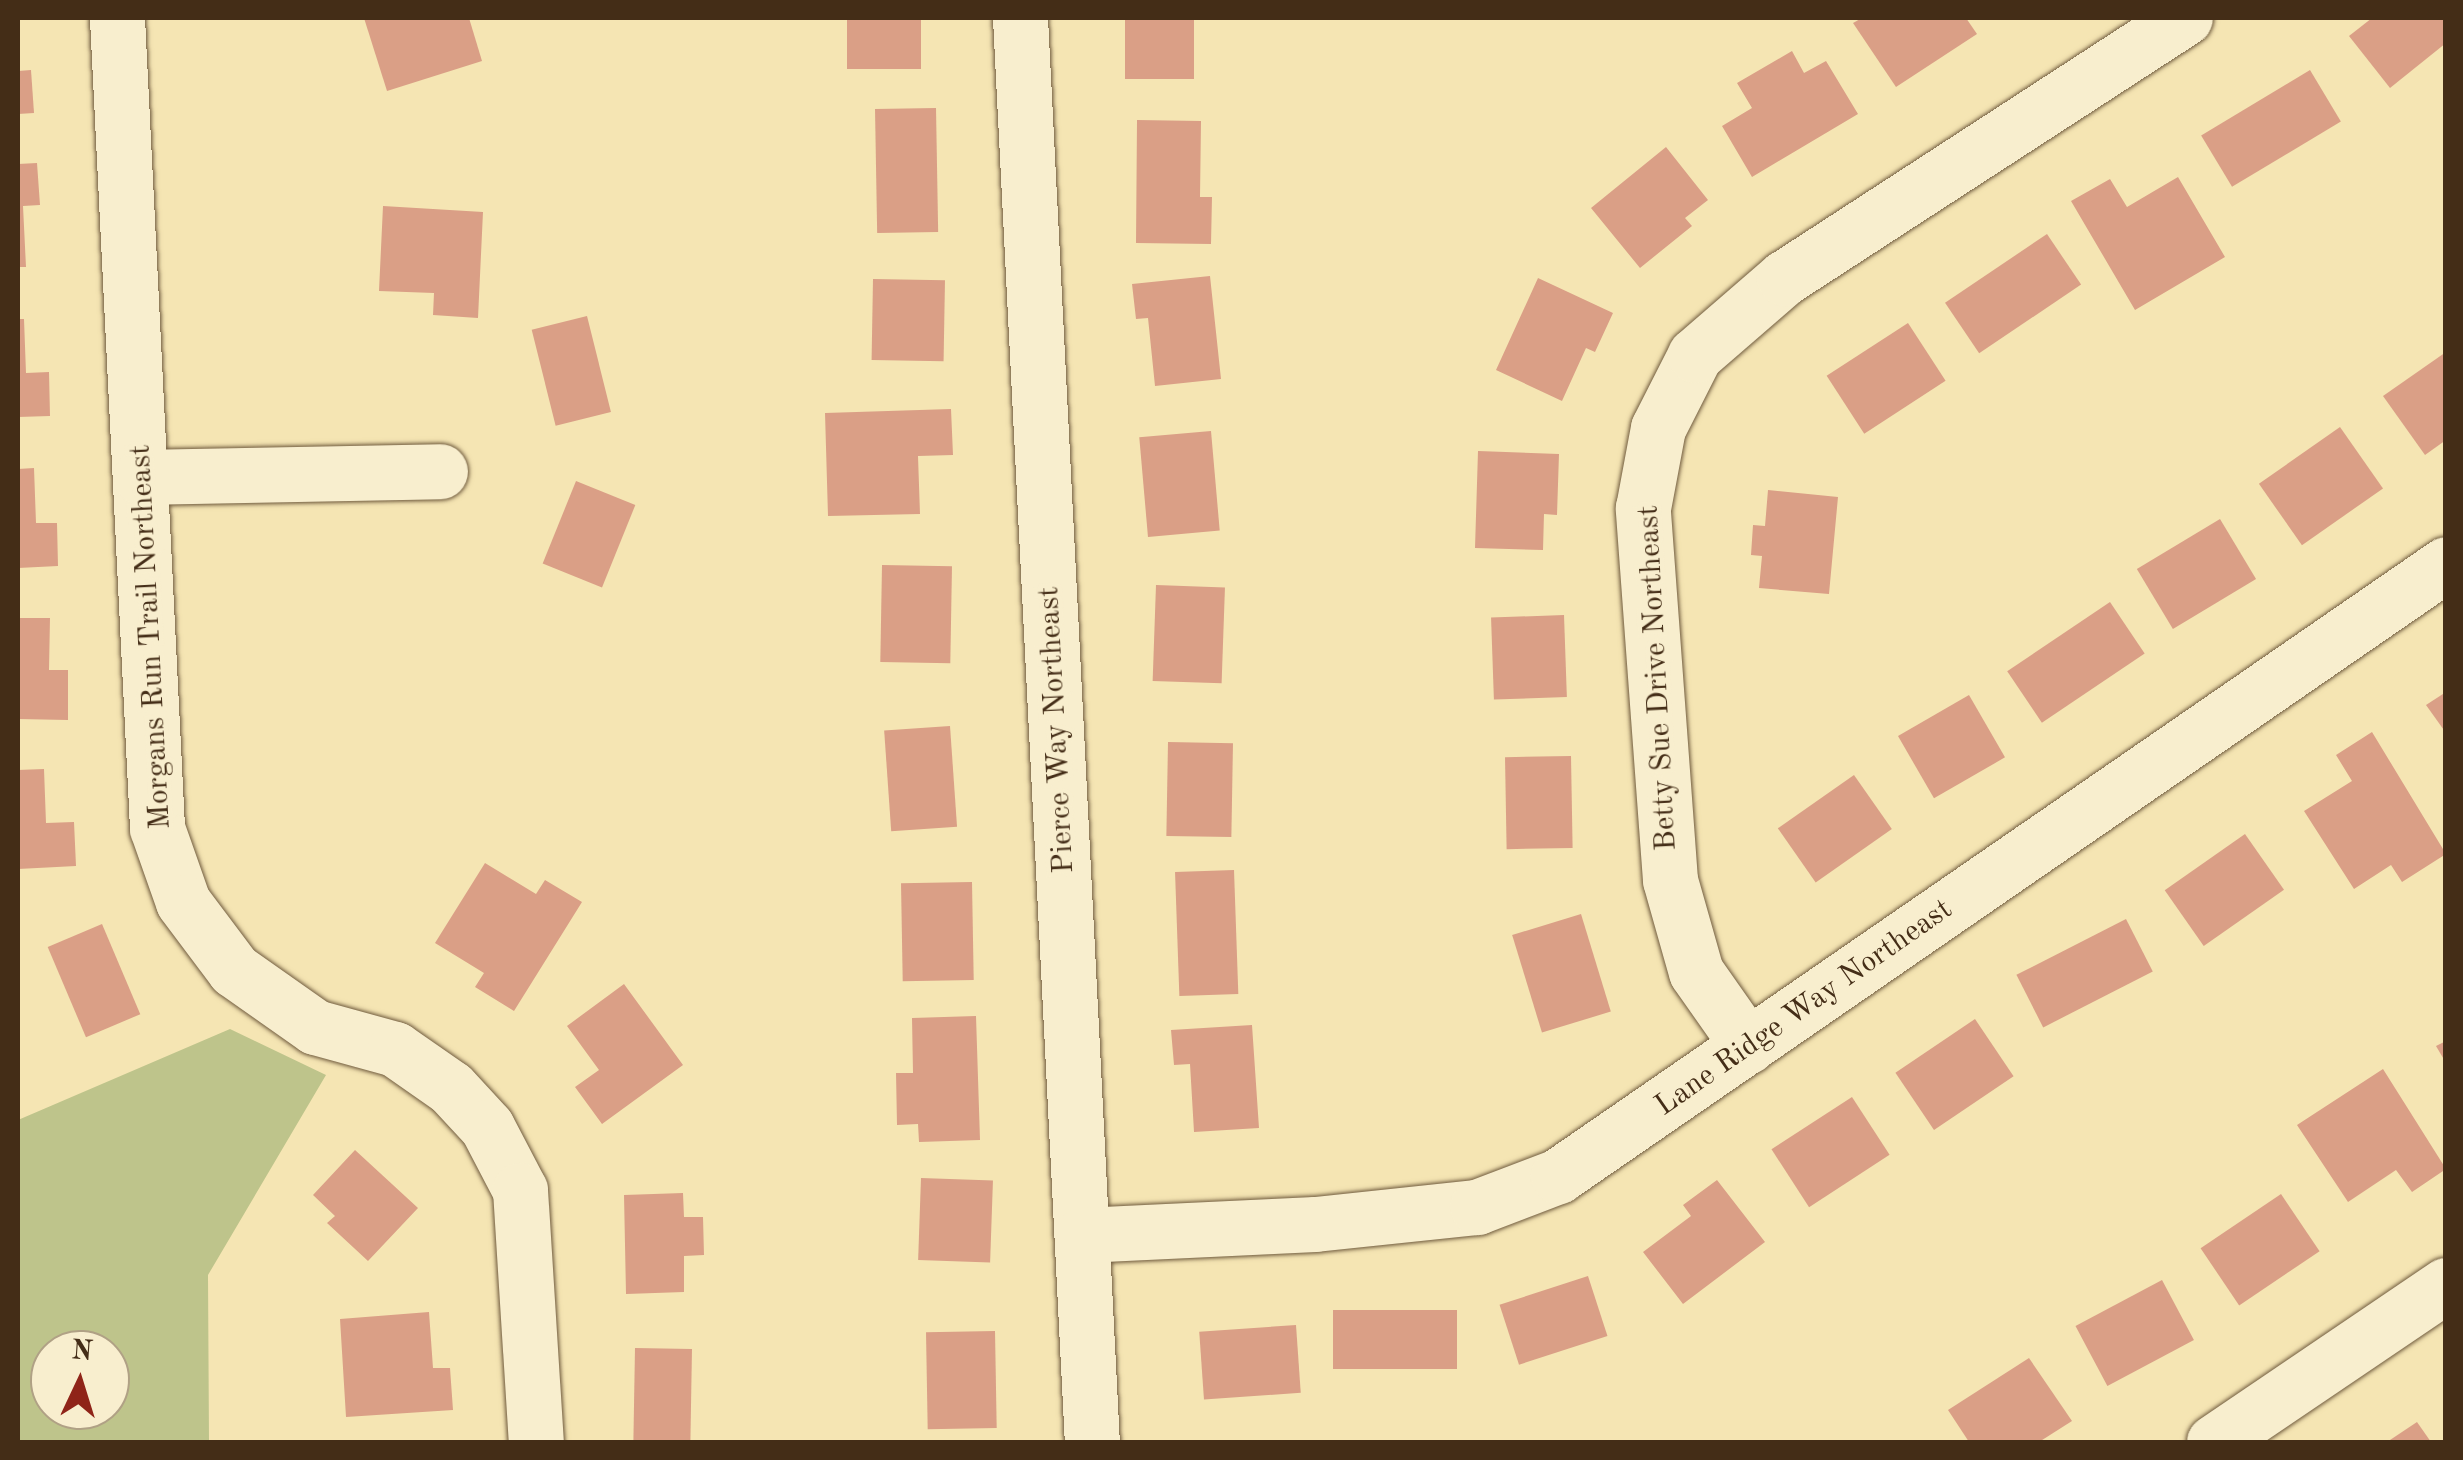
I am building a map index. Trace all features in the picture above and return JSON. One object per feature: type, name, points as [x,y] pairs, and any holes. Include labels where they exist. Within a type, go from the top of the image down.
[{"type":"street","name":"Morgans Run Trail Northeast","points":[[118,18],[157,828],[182,902],[234,970],[315,1026],[394,1049],[451,1088],[487,1126],[520,1190],[536,1442]]},
{"type":"street","name":"Pierce Way Northeast","points":[[1020,18],[1092,1442]]},
{"type":"street","name":"Betty Sue Drive Northeast","points":[[1748,1046],[1696,972],[1670,880],[1644,508],[1658,428],[1695,355],[1784,278],[2185,18]]},
{"type":"street","points":[[141,477],[440,470]]},
{"type":"street","name":"Lane Ridge Way Northeast","points":[[1082,1235],[1314,1224],[1477,1207],[1558,1176],[2446,564]]},
{"type":"street","points":[[2214,1442],[2446,1284]]},
{"type":"green space","points":[[230,1029],[326,1075],[208,1275],[209,1442],[18,1442],[18,1120]]},
{"type":"building","points":[[364,18],[469,18],[482,61],[387,91]]},
{"type":"building","points":[[847,18],[921,18],[921,69],[847,69]]},
{"type":"building","points":[[1125,18],[1194,18],[1194,79],[1125,79]]},
{"type":"building","points":[[1862,18],[1966,18],[1977,34],[1896,87],[1853,23]]},
{"type":"building","points":[[2372,18],[2446,18],[2446,43],[2390,88],[2349,36]]},
{"type":"building","points":[[1792,51],[1804,73],[1826,61],[1858,114],[1752,177],[1722,126],[1752,108],[1737,83]]},
{"type":"building","points":[[31,70],[34,113],[18,114],[18,71]]},
{"type":"building","points":[[2310,70],[2341,121],[2232,187],[2201,135]]},
{"type":"building","points":[[936,108],[938,232],[877,233],[875,109]]},
{"type":"building","points":[[1137,120],[1201,121],[1200,197],[1212,197],[1211,244],[1136,243]]},
{"type":"building","points":[[1666,147],[1708,200],[1685,218],[1692,226],[1640,268],[1591,208]]},
{"type":"building","points":[[37,163],[40,205],[23,206],[26,267],[18,267],[18,164]]},
{"type":"building","points":[[2178,177],[2225,257],[2135,310],[2071,201],[2110,179],[2127,207]]},
{"type":"building","points":[[383,206],[483,212],[478,318],[433,315],[434,293],[379,291]]},
{"type":"building","points":[[2047,234],[2081,285],[1979,353],[1945,303]]},
{"type":"building","points":[[1210,276],[1221,379],[1155,386],[1148,318],[1136,319],[1132,284]]},
{"type":"building","points":[[1538,278],[1613,313],[1595,352],[1586,348],[1562,401],[1496,370]]},
{"type":"building","points":[[873,279],[945,280],[944,361],[872,360]]},
{"type":"building","points":[[587,316],[611,412],[556,426],[532,330]]},
{"type":"building","points":[[18,319],[24,319],[26,373],[49,372],[50,416],[18,417]]},
{"type":"building","points":[[1908,323],[1946,381],[1864,434],[1827,376]]},
{"type":"building","points":[[2446,352],[2446,440],[2425,455],[2383,396]]},
{"type":"building","points":[[951,409],[953,455],[918,456],[920,514],[828,516],[825,413]]},
{"type":"building","points":[[2340,427],[2383,488],[2302,545],[2259,484]]},
{"type":"building","points":[[1211,431],[1220,531],[1148,537],[1139,437]]},
{"type":"building","points":[[1478,451],[1559,454],[1557,515],[1544,514],[1543,550],[1475,548]]},
{"type":"building","points":[[34,468],[36,523],[57,523],[58,566],[18,568],[18,469]]},
{"type":"building","points":[[576,481],[635,505],[602,587],[543,564]]},
{"type":"building","points":[[1768,490],[1838,497],[1829,594],[1759,588],[1762,556],[1751,555],[1753,525],[1765,526]]},
{"type":"building","points":[[2220,519],[2256,579],[2173,629],[2137,569]]},
{"type":"building","points":[[882,565],[952,566],[950,663],[880,662]]},
{"type":"building","points":[[1156,585],[1225,587],[1222,683],[1153,681]]},
{"type":"building","points":[[2110,602],[2145,653],[2042,723],[2007,671]]},
{"type":"building","points":[[1564,615],[1567,697],[1494,699],[1491,618]]},
{"type":"building","points":[[18,618],[50,618],[49,670],[68,670],[68,720],[18,719]]},
{"type":"building","points":[[2446,692],[2446,733],[2426,705]]},
{"type":"building","points":[[1969,695],[2005,757],[1934,798],[1898,736]]},
{"type":"building","points":[[950,726],[957,827],[891,831],[884,731]]},
{"type":"building","points":[[2372,732],[2446,854],[2402,882],[2391,865],[2354,889],[2304,811],[2352,781],[2336,755]]},
{"type":"building","points":[[1168,742],[1233,743],[1231,837],[1166,836]]},
{"type":"building","points":[[1571,756],[1573,848],[1507,849],[1505,757]]},
{"type":"building","points":[[44,769],[46,823],[74,822],[76,866],[18,869],[18,770]]},
{"type":"building","points":[[1854,775],[1892,829],[1816,882],[1778,828]]},
{"type":"building","points":[[2245,834],[2284,890],[2204,946],[2165,890]]},
{"type":"building","points":[[485,863],[536,894],[545,880],[582,902],[514,1011],[475,987],[484,973],[435,943]]},
{"type":"building","points":[[1234,870],[1238,994],[1179,996],[1175,872]]},
{"type":"building","points":[[972,882],[974,980],[903,981],[901,883]]},
{"type":"building","points":[[1581,914],[1611,1012],[1542,1033],[1512,935]]},
{"type":"building","points":[[2126,919],[2153,972],[2043,1027],[2016,975]]},
{"type":"building","points":[[102,924],[140,1014],[86,1037],[48,947]]},
{"type":"building","points":[[624,984],[683,1065],[602,1124],[575,1087],[599,1070],[567,1026]]},
{"type":"building","points":[[976,1016],[980,1140],[919,1142],[918,1124],[897,1125],[896,1073],[913,1073],[912,1018]]},
{"type":"building","points":[[1975,1019],[2014,1076],[1934,1130],[1895,1073]]},
{"type":"building","points":[[1252,1025],[1259,1128],[1194,1132],[1190,1064],[1174,1065],[1171,1030]]},
{"type":"building","points":[[2446,1041],[2446,1063],[2436,1046]]},
{"type":"building","points":[[2383,1069],[2446,1169],[2412,1192],[2396,1170],[2348,1202],[2297,1125]]},
{"type":"building","points":[[1852,1097],[1890,1155],[1809,1207],[1771,1149]]},
{"type":"building","points":[[355,1150],[418,1208],[368,1261],[327,1223],[335,1216],[313,1195]]},
{"type":"building","points":[[921,1178],[993,1181],[990,1262],[918,1260]]},
{"type":"building","points":[[1717,1180],[1765,1242],[1683,1304],[1643,1252],[1691,1216],[1683,1205]]},
{"type":"building","points":[[683,1193],[684,1217],[703,1217],[704,1255],[684,1256],[684,1292],[626,1294],[624,1195]]},
{"type":"building","points":[[2281,1194],[2320,1251],[2239,1305],[2201,1248]]},
{"type":"building","points":[[1588,1276],[1607,1336],[1519,1365],[1500,1305]]},
{"type":"building","points":[[2162,1280],[2194,1340],[2107,1386],[2075,1326]]},
{"type":"building","points":[[1333,1310],[1457,1310],[1457,1369],[1333,1369]]},
{"type":"building","points":[[429,1312],[433,1368],[450,1368],[453,1410],[346,1417],[340,1319]]},
{"type":"building","points":[[1296,1325],[1301,1393],[1204,1400],[1199,1332]]},
{"type":"building","points":[[995,1331],[997,1428],[928,1429],[926,1332]]},
{"type":"building","points":[[635,1348],[692,1349],[690,1442],[633,1442]]},
{"type":"building","points":[[2029,1358],[2072,1421],[2039,1442],[1969,1442],[1948,1410]]},
{"type":"building","points":[[2417,1422],[2431,1442],[2387,1442]]}]
